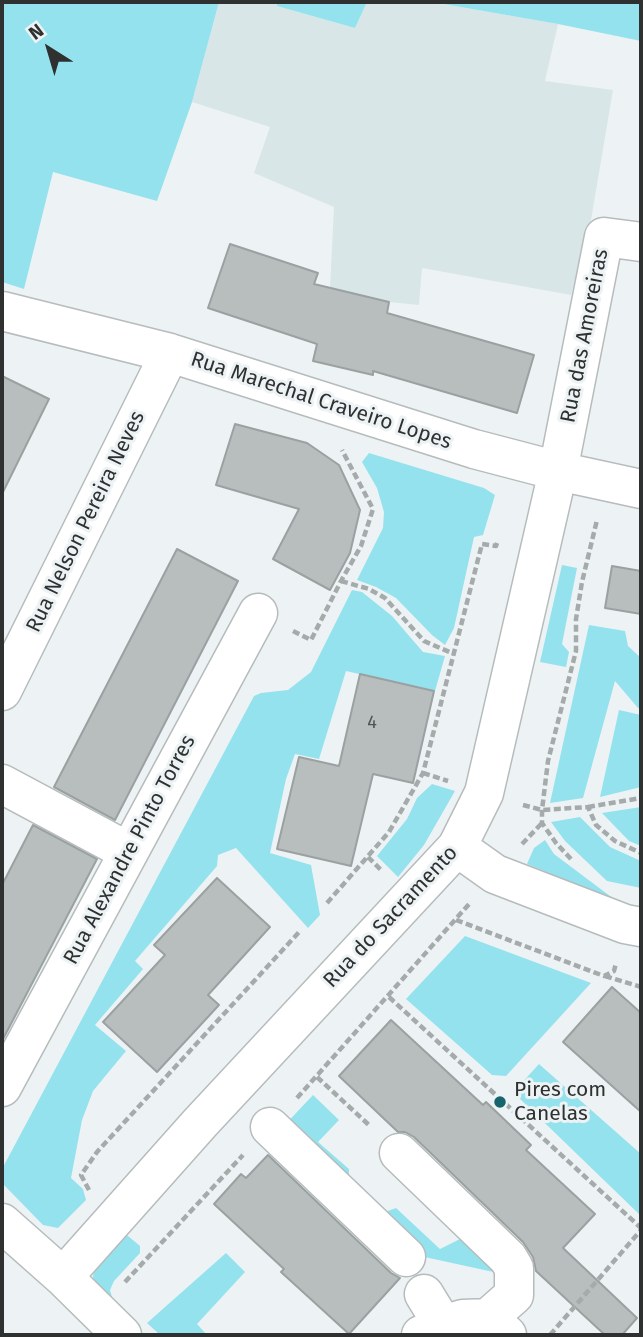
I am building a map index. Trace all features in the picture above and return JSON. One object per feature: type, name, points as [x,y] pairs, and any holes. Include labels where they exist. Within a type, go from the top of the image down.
[{"type":"street","name":"Rua das Amoreiras","points":[[558,471],[604,237],[641,242]]},
{"type":"street","name":"Rua Marechal Craveiro Lopes","points":[[2,311],[170,353],[474,449],[641,489]]},
{"type":"street","name":"Rua Nelson Pereira Neves","points":[[2,691],[170,353]]},
{"type":"street","name":"Rua do Sacramento","points":[[63,1277],[214,1107],[457,847],[484,793],[558,471]]},
{"type":"street","name":"Rua Alexandre Pinto Torres","points":[[2,1087],[258,613]]},
{"type":"street","points":[[2,784],[129,852]]},
{"type":"street","points":[[457,847],[495,874],[625,924],[641,927]]},
{"type":"street","points":[[270,1127],[407,1256]]},
{"type":"street","points":[[399,1153],[508,1258],[514,1268],[514,1295],[498,1327],[463,1319],[429,1318]]},
{"type":"street","points":[[2,1223],[63,1277],[122,1335]]},
{"type":"path","points":[[258,613],[312,640],[361,546],[373,509],[336,440]]},
{"type":"path","points":[[573,860],[556,843],[542,823],[541,810],[548,761],[576,651],[576,619],[582,582],[604,481]]},
{"type":"path","points":[[327,903],[388,832],[422,773],[482,544],[496,546],[500,535]]},
{"type":"path","points":[[341,581],[369,589],[385,598],[425,641],[454,654]]},
{"type":"path","points":[[541,810],[588,807],[641,798]]},
{"type":"path","points":[[588,807],[596,825],[615,841],[641,853]]},
{"type":"path","points":[[120,1288],[317,1077],[542,823]]},
{"type":"path","points":[[116,1217],[97,1201],[80,1175],[86,1165],[301,930]]},
{"type":"path","points":[[604,976],[641,987]]},
{"type":"path","points":[[389,996],[641,1229],[550,1335]]},
{"type":"path","points":[[317,1077],[399,1153]]},
{"type":"shaded area","points":[[2,2],[219,2],[192,102],[157,201],[53,172],[24,289],[2,282]]},
{"type":"shaded area","points":[[219,2],[277,2],[277,6],[355,28],[367,2],[432,2],[558,24],[545,81],[613,90],[591,220],[571,295],[422,268],[419,305],[389,302],[330,288],[334,207],[254,173],[270,127],[192,102]]},
{"type":"shaded area","points":[[277,2],[367,2],[355,28],[277,6]]},
{"type":"shaded area","points":[[432,2],[641,2],[641,41],[558,24]]},
{"type":"shaded area","points":[[369,453],[484,488],[495,495],[483,535],[474,537],[454,628],[445,645],[396,598],[357,580],[383,528],[384,512],[377,488],[362,462]]},
{"type":"shaded area","points":[[562,565],[577,568],[562,644],[569,652],[566,667],[540,662]]},
{"type":"shaded area","points":[[352,590],[362,592],[392,616],[423,652],[445,656],[435,691],[346,671],[319,759],[295,754],[286,779],[270,853],[311,865],[320,915],[308,928],[236,848],[218,855],[217,866],[135,961],[143,969],[95,1025],[126,1051],[93,1091],[82,1120],[71,1178],[83,1189],[86,1200],[58,1228],[43,1225],[2,1183],[2,1169],[254,696],[288,690],[311,672]]},
{"type":"shaded area","points":[[589,625],[625,631],[628,646],[641,658],[641,709],[615,681],[583,798],[550,803]]},
{"type":"shaded area","points":[[619,710],[641,715],[641,787],[600,797]]},
{"type":"shaded area","points":[[432,784],[455,791],[424,845],[398,877],[377,856],[407,819],[417,798]]},
{"type":"shaded area","points":[[641,807],[641,846],[629,841],[602,813]]},
{"type":"shaded area","points":[[580,817],[610,847],[641,861],[641,888],[607,881],[565,841],[551,822]]},
{"type":"shaded area","points":[[545,840],[554,854],[618,902],[527,864],[534,848]]},
{"type":"shaded area","points":[[465,936],[591,983],[506,1076],[492,1075],[406,999]]},
{"type":"shaded area","points":[[539,1064],[641,1154],[641,1216],[520,1099],[518,1087]]},
{"type":"shaded area","points":[[313,1095],[339,1120],[318,1142],[349,1169],[349,1182],[385,1212],[396,1208],[440,1249],[464,1237],[498,1273],[420,1256],[280,1130]]},
{"type":"shaded area","points":[[122,1231],[140,1246],[140,1253],[114,1281],[110,1290],[116,1312],[94,1285],[93,1276],[95,1267]]},
{"type":"shaded area","points":[[226,1253],[245,1272],[197,1324],[207,1335],[160,1335],[147,1323]]},
{"type":"building","points":[[230,244],[318,273],[314,284],[389,302],[387,313],[534,355],[517,413],[373,371],[373,375],[313,361],[317,344],[208,308]]},
{"type":"building","points":[[2,376],[49,399],[2,494]]},
{"type":"building","points":[[235,424],[307,443],[339,465],[360,510],[350,553],[330,590],[273,559],[299,509],[216,485]]},
{"type":"building","points":[[177,549],[238,581],[115,820],[54,787]]},
{"type":"building","points":[[612,566],[641,571],[641,614],[605,608]]},
{"type":"building","points":[[360,674],[434,691],[413,783],[373,774],[351,866],[277,849],[299,757],[339,766]]},
{"type":"building","points":[[33,825],[97,859],[2,1041],[2,885]]},
{"type":"building","points":[[217,878],[270,927],[208,995],[219,1005],[157,1072],[103,1022],[165,955],[154,945]]},
{"type":"building","points":[[612,987],[641,1013],[641,1112],[563,1042]]},
{"type":"building","points":[[391,1020],[483,1105],[486,1102],[531,1145],[526,1150],[595,1214],[563,1248],[637,1318],[622,1335],[605,1335],[536,1271],[533,1257],[523,1242],[414,1137],[398,1132],[339,1076]]},
{"type":"building","points":[[268,1155],[391,1273],[400,1278],[349,1334],[281,1272],[284,1269],[214,1204],[241,1174],[246,1178]]},
{"type":"place","name":"Pires com Canelas","points":[[500,1102]]}]
